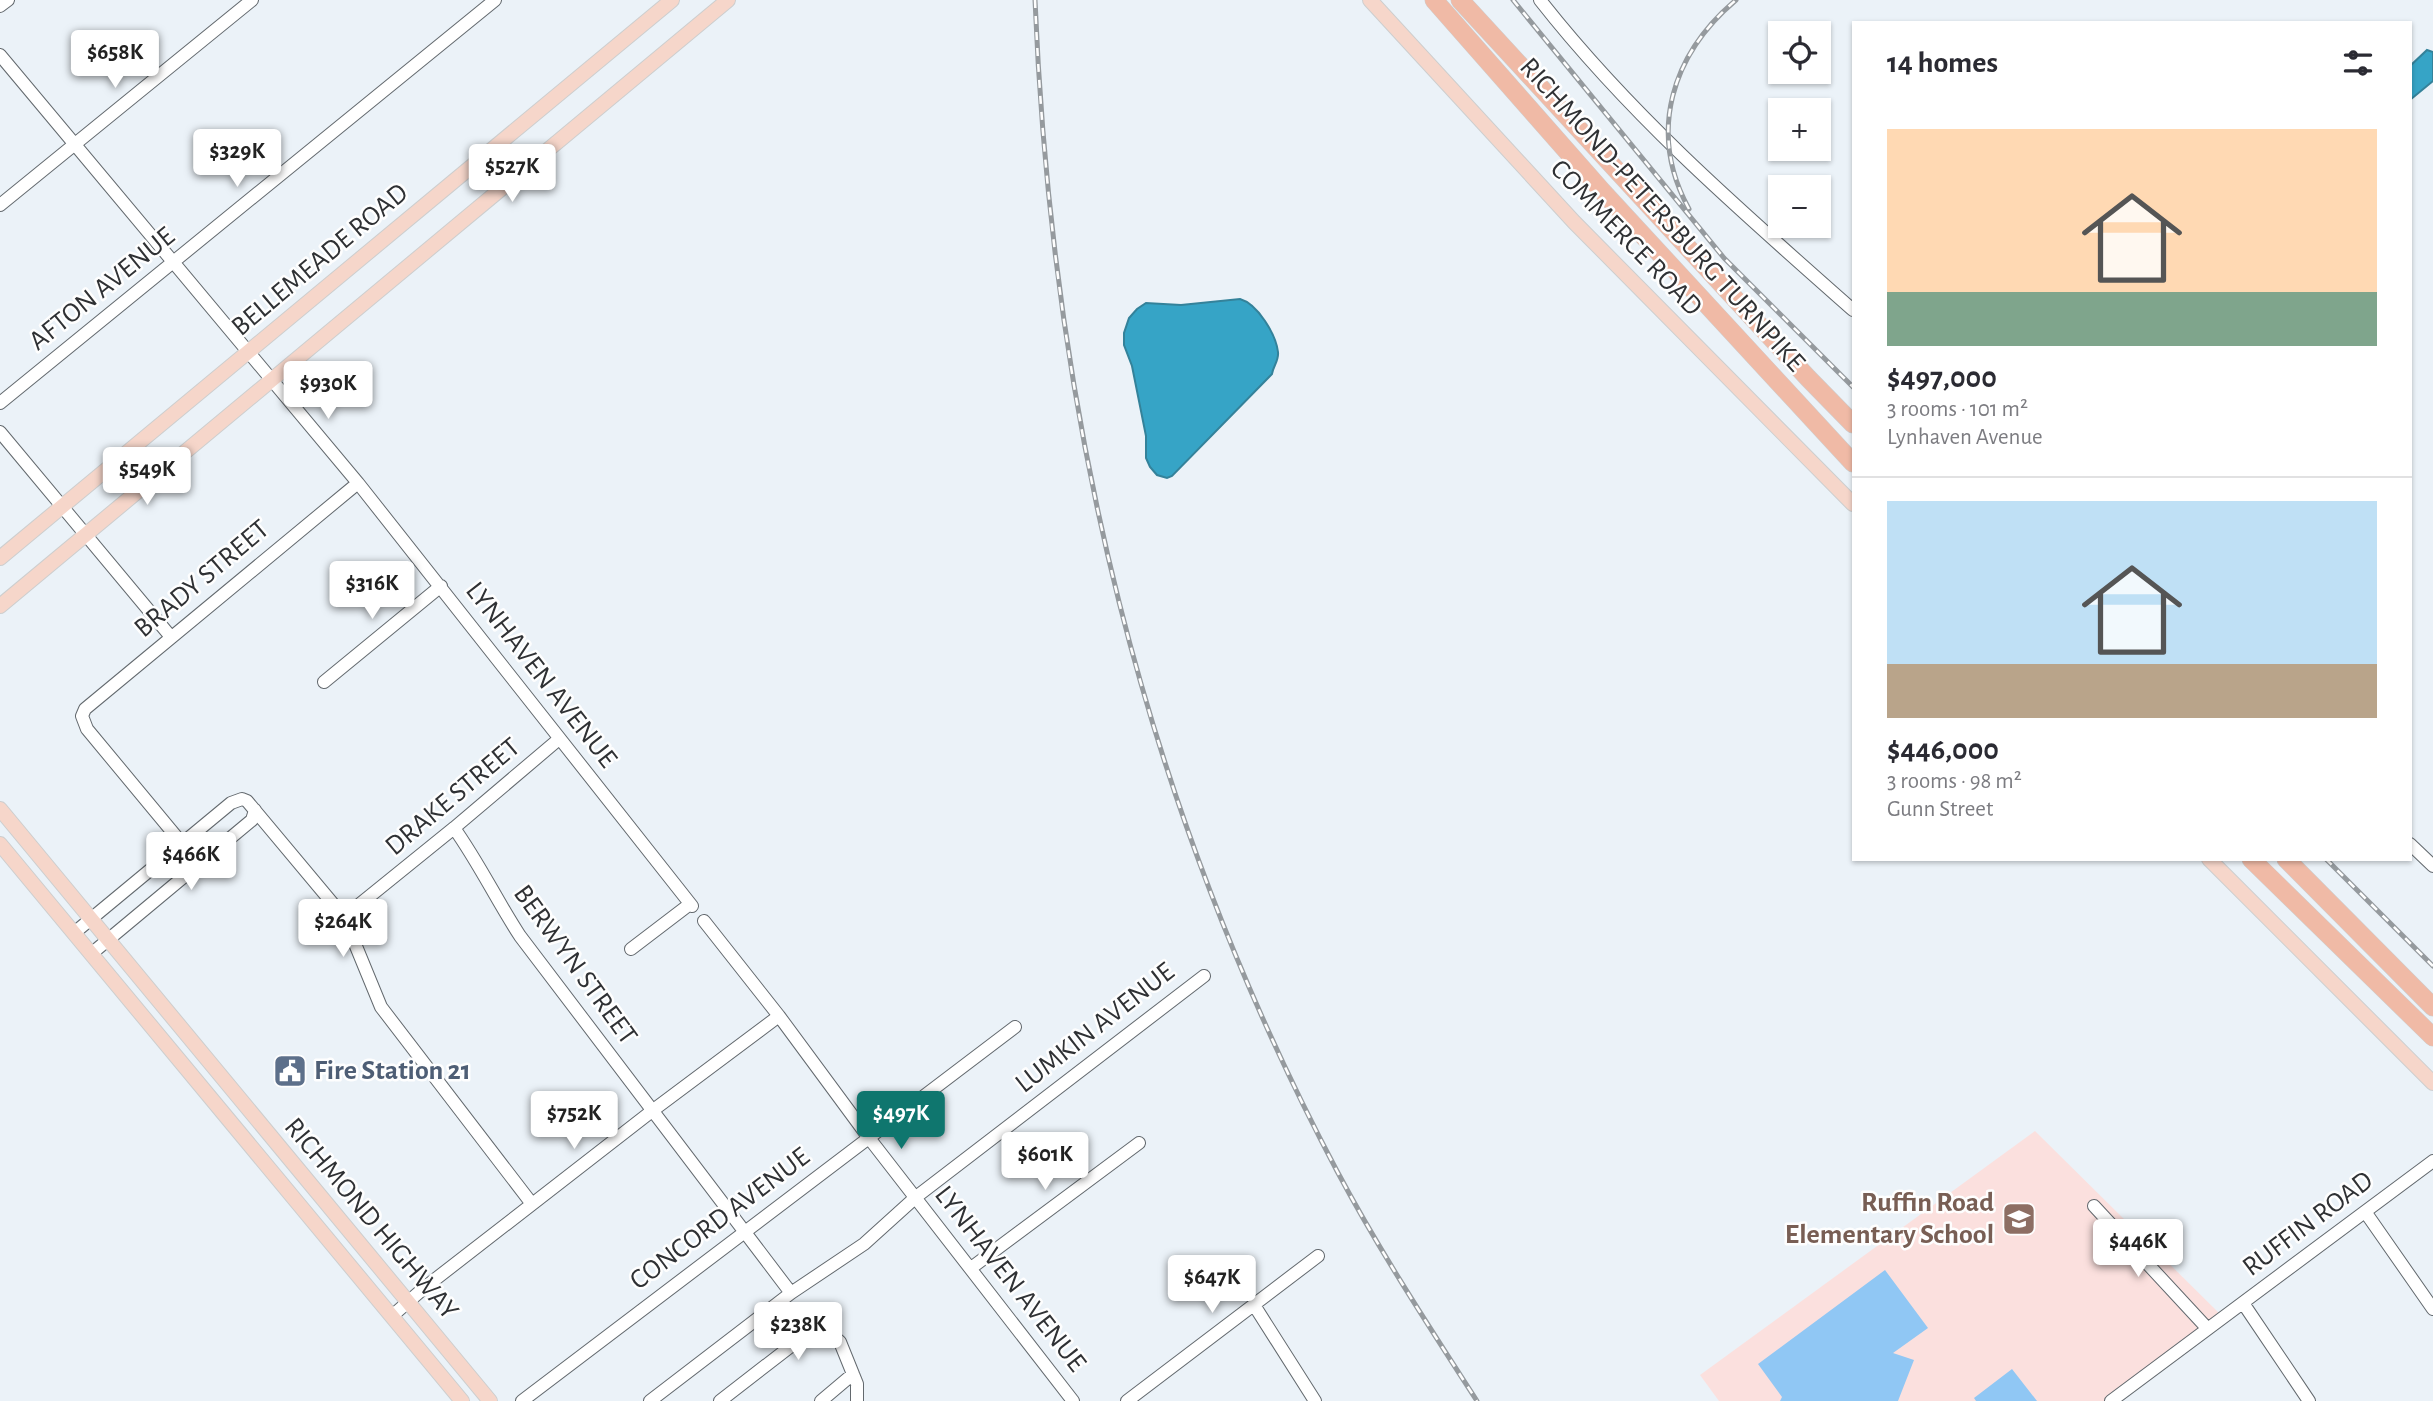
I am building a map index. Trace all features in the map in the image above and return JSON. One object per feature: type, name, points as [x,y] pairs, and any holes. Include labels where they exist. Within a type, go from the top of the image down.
[{"type":"highway","name":"RICHMOND-PETERSBURG TURNPIKE","points":[[1434,0],[1602,191],[1852,462]]},
{"type":"highway","name":"RICHMOND-PETERSBURG TURNPIKE","points":[[1460,0],[1808,379],[1852,423]]},
{"type":"highway","points":[[2253,861],[2433,1037]]},
{"type":"highway","points":[[2288,861],[2433,1007]]},
{"type":"main road","name":"BELLEMEADE ROAD","points":[[0,558],[672,0]]},
{"type":"main road","points":[[0,606],[728,0]]},
{"type":"main road","name":"COMMERCE ROAD","points":[[1370,0],[1574,222],[1852,503]]},
{"type":"main road","name":"COMMERCE ROAD","points":[[1379,0],[1622,260],[1852,493]]},
{"type":"main road","name":"RICHMOND HIGHWAY","points":[[0,809],[490,1401]]},
{"type":"main road","name":"RICHMOND HIGHWAY","points":[[0,844],[462,1401]]},
{"type":"main road","points":[[2211,861],[2433,1083]]},
{"type":"main road","points":[[2223,861],[2433,1071]]},
{"type":"street","points":[[0,6],[8,0]]},
{"type":"street","points":[[0,205],[251,0]]},
{"type":"street","name":"AFTON AVENUE","points":[[0,403],[495,0]]},
{"type":"street","points":[[1540,0],[1614,88],[1668,142],[1744,214],[1852,309]]},
{"type":"street","name":"LYNHAVEN AVENUE","points":[[0,55],[358,482],[691,905],[631,949]]},
{"type":"street","points":[[0,432],[171,637]]},
{"type":"street","name":"BRADY STREET","points":[[182,843],[87,729],[82,716],[90,704],[358,482]]},
{"type":"street","points":[[324,682],[441,586]]},
{"type":"street","name":"DRAKE STREET","points":[[344,917],[559,739]]},
{"type":"street","points":[[74,933],[236,801],[247,800],[344,917],[372,989],[382,1007],[532,1204]]},
{"type":"street","points":[[91,954],[252,820],[255,810]]},
{"type":"street","name":"BERWYN STREET","points":[[454,828],[471,851],[496,900],[520,936],[791,1293]]},
{"type":"street","points":[[182,843],[199,864]]},
{"type":"street","points":[[2412,846],[2433,866]]},
{"type":"street","name":"LYNHAVEN AVENUE","points":[[704,921],[1073,1401]]},
{"type":"street","name":"LUMKIN AVENUE","points":[[650,1401],[791,1293],[864,1244],[916,1197],[1204,976]]},
{"type":"street","points":[[392,1316],[532,1204],[779,1016]]},
{"type":"street","name":"CONCORD AVENUE","points":[[522,1401],[1015,1027]]},
{"type":"street","points":[[971,1268],[1139,1143]]},
{"type":"street","name":"RUFFIN ROAD","points":[[2111,1401],[2433,1161]]},
{"type":"street","points":[[2094,1206],[2207,1328]]},
{"type":"street","points":[[2366,1213],[2433,1309]]},
{"type":"street","points":[[1127,1401],[1318,1256]]},
{"type":"street","points":[[2243,1303],[2309,1401]]},
{"type":"street","points":[[1254,1305],[1315,1401]]},
{"type":"street","points":[[720,1401],[804,1336],[818,1331],[830,1332],[840,1342],[857,1384],[856,1401]]},
{"type":"street","points":[[821,1401],[853,1374]]},
{"type":"shaded area","points":[[2427,50],[2433,52],[2433,81],[2412,98],[2412,64]]},
{"type":"shaded area","points":[[1240,299],[1259,313],[1274,337],[1278,355],[1272,374],[1172,476],[1167,478],[1157,475],[1146,458],[1146,436],[1132,366],[1124,345],[1124,333],[1129,318],[1146,303],[1181,305]]},
{"type":"shaded area","name":"Ruffin Road Elementary School","points":[[2035,1131],[2221,1315],[2106,1401],[1719,1401],[1700,1375]]},
{"type":"shaded area","points":[[1885,1270],[1928,1328],[1893,1353],[1914,1360],[1898,1401],[1780,1401],[1782,1397],[1758,1364]]},
{"type":"shaded area","points":[[2012,1369],[2037,1401],[1976,1401],[1974,1398]]},
{"type":"railway","points":[[1035,0],[1045,154],[1062,306],[1087,456],[1119,603],[1160,748],[1210,891],[1269,1032],[1353,1200],[1404,1287],[1477,1401]]},
{"type":"railway","points":[[1513,0],[1724,258],[1852,386]]},
{"type":"railway","points":[[1689,209],[1676,180],[1670,151],[1669,123],[1673,96],[1682,70],[1696,45],[1714,21],[1736,0]]},
{"type":"railway","points":[[2328,861],[2433,966]]},
{"type":"place","name":"Fire Station 21","points":[[290,1071]]},
{"type":"place","name":"Ruffin Road Elementary School","points":[[2019,1219]]}]
